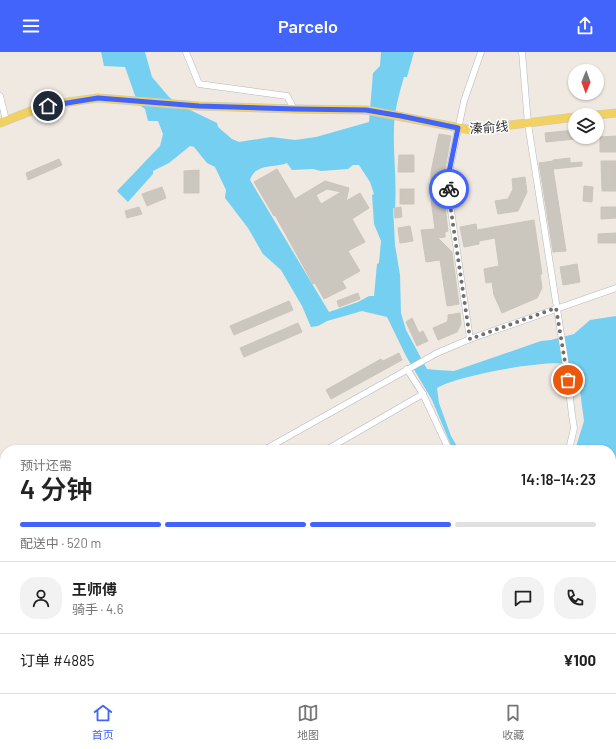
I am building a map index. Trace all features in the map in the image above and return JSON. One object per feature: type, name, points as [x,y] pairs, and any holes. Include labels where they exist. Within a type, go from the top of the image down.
[{"type":"main road","name":"溱俞线","points":[[3,122],[36,109],[61,103],[98,98],[199,106],[366,110],[471,130],[568,119]]},
{"type":"main road","points":[[604,114],[616,113]]},
{"type":"street","points":[[186,52],[199,84],[287,96],[294,109]]},
{"type":"street","points":[[470,339],[450,204],[449,172],[464,101],[481,52]]},
{"type":"street","points":[[522,52],[528,124],[566,366],[574,428],[570,445]]},
{"type":"street","points":[[0,96],[3,122]]},
{"type":"street","points":[[273,445],[428,357],[470,339],[616,288]]},
{"type":"street","points":[[407,369],[423,394],[447,445]]},
{"type":"street","points":[[335,445],[423,394]]},
{"type":"water","points":[[101,52],[145,52],[152,77],[169,97],[178,104],[217,123],[218,127],[232,139],[239,142],[271,137],[295,140],[316,137],[369,122],[373,73],[380,66],[381,52],[414,52],[407,77],[404,77],[400,90],[394,123],[395,208],[393,208],[395,245],[400,275],[401,313],[406,330],[427,369],[454,371],[541,341],[574,334],[590,320],[616,316],[616,445],[577,445],[584,421],[579,383],[575,365],[563,363],[527,366],[484,373],[448,383],[437,388],[439,403],[451,436],[456,445],[451,445],[432,400],[406,356],[387,317],[362,311],[311,327],[302,306],[281,270],[263,254],[248,228],[225,198],[226,190],[215,167],[207,163],[194,147],[190,146],[169,163],[153,171],[153,174],[128,202],[117,191],[160,146],[163,134],[158,121],[148,121],[145,109],[138,104],[125,67],[104,66]],"holes":[[[287,163],[292,170],[313,169],[321,171],[348,169],[353,165],[359,165],[370,182],[374,194],[372,195],[374,224],[381,241],[374,296],[369,296],[358,302],[329,312],[250,180],[256,171],[261,168]]]},
{"type":"building","points":[[568,131],[568,140],[546,142],[545,133]]},
{"type":"building","points":[[439,134],[451,136],[444,174],[444,206],[448,231],[445,232],[445,237],[438,238],[452,252],[459,304],[447,306],[440,260],[426,262],[421,230],[435,229],[431,199],[431,172]]},
{"type":"building","points":[[616,136],[616,152],[600,152],[600,144],[604,144],[604,137]]},
{"type":"building","points":[[399,155],[414,155],[414,172],[398,172]]},
{"type":"building","points":[[570,158],[570,163],[582,162],[582,166],[553,169],[566,251],[553,252],[539,163]]},
{"type":"building","points":[[59,159],[62,165],[28,180],[26,173]]},
{"type":"building","points":[[601,161],[616,161],[616,191],[602,191]]},
{"type":"building","points":[[277,169],[295,199],[325,181],[349,188],[346,201],[360,193],[369,208],[352,219],[365,242],[348,251],[360,271],[342,281],[346,288],[324,299],[315,283],[313,284],[275,215],[274,216],[254,182]],"holes":[[[327,189],[341,192],[321,204],[316,195]]]},
{"type":"building","points":[[199,170],[199,193],[184,193],[184,171]]},
{"type":"building","points":[[525,177],[527,192],[518,211],[498,214],[495,201],[508,199],[513,189],[512,179]]},
{"type":"building","points":[[584,186],[593,187],[592,202],[583,201]]},
{"type":"building","points":[[162,187],[166,198],[147,206],[142,194]]},
{"type":"building","points":[[400,189],[414,189],[414,204],[400,204]]},
{"type":"building","points":[[139,207],[142,214],[127,218],[125,211]]},
{"type":"building","points":[[401,207],[402,217],[395,218],[394,208]]},
{"type":"building","points":[[601,207],[616,207],[616,218],[601,219]]},
{"type":"building","points":[[534,220],[542,274],[540,274],[542,288],[537,298],[502,313],[494,295],[492,282],[486,283],[484,269],[499,266],[495,238],[479,241],[479,244],[464,247],[460,227],[476,224],[477,230]]},
{"type":"building","points":[[410,226],[413,241],[400,243],[398,228]]},
{"type":"building","points":[[616,233],[616,243],[598,243],[598,234]]},
{"type":"building","points":[[577,264],[580,282],[563,285],[560,267]]},
{"type":"building","points":[[358,293],[360,299],[339,307],[337,301]]},
{"type":"building","points":[[289,301],[293,310],[234,335],[230,326]]},
{"type":"building","points":[[460,313],[461,324],[457,332],[438,340],[433,328],[447,322],[448,315]]},
{"type":"building","points":[[412,318],[419,333],[423,331],[428,341],[417,346],[406,322]]},
{"type":"building","points":[[298,323],[302,332],[244,357],[240,348]]},
{"type":"building","points":[[399,353],[402,360],[331,399],[326,390],[381,359],[383,361]]},
{"type":"way so far","points":[[449,189],[470,339],[556,308],[568,380]]},
{"type":"route","points":[[48,106],[98,98],[199,106],[366,110],[401,116],[458,128],[449,172],[449,189]]}]
